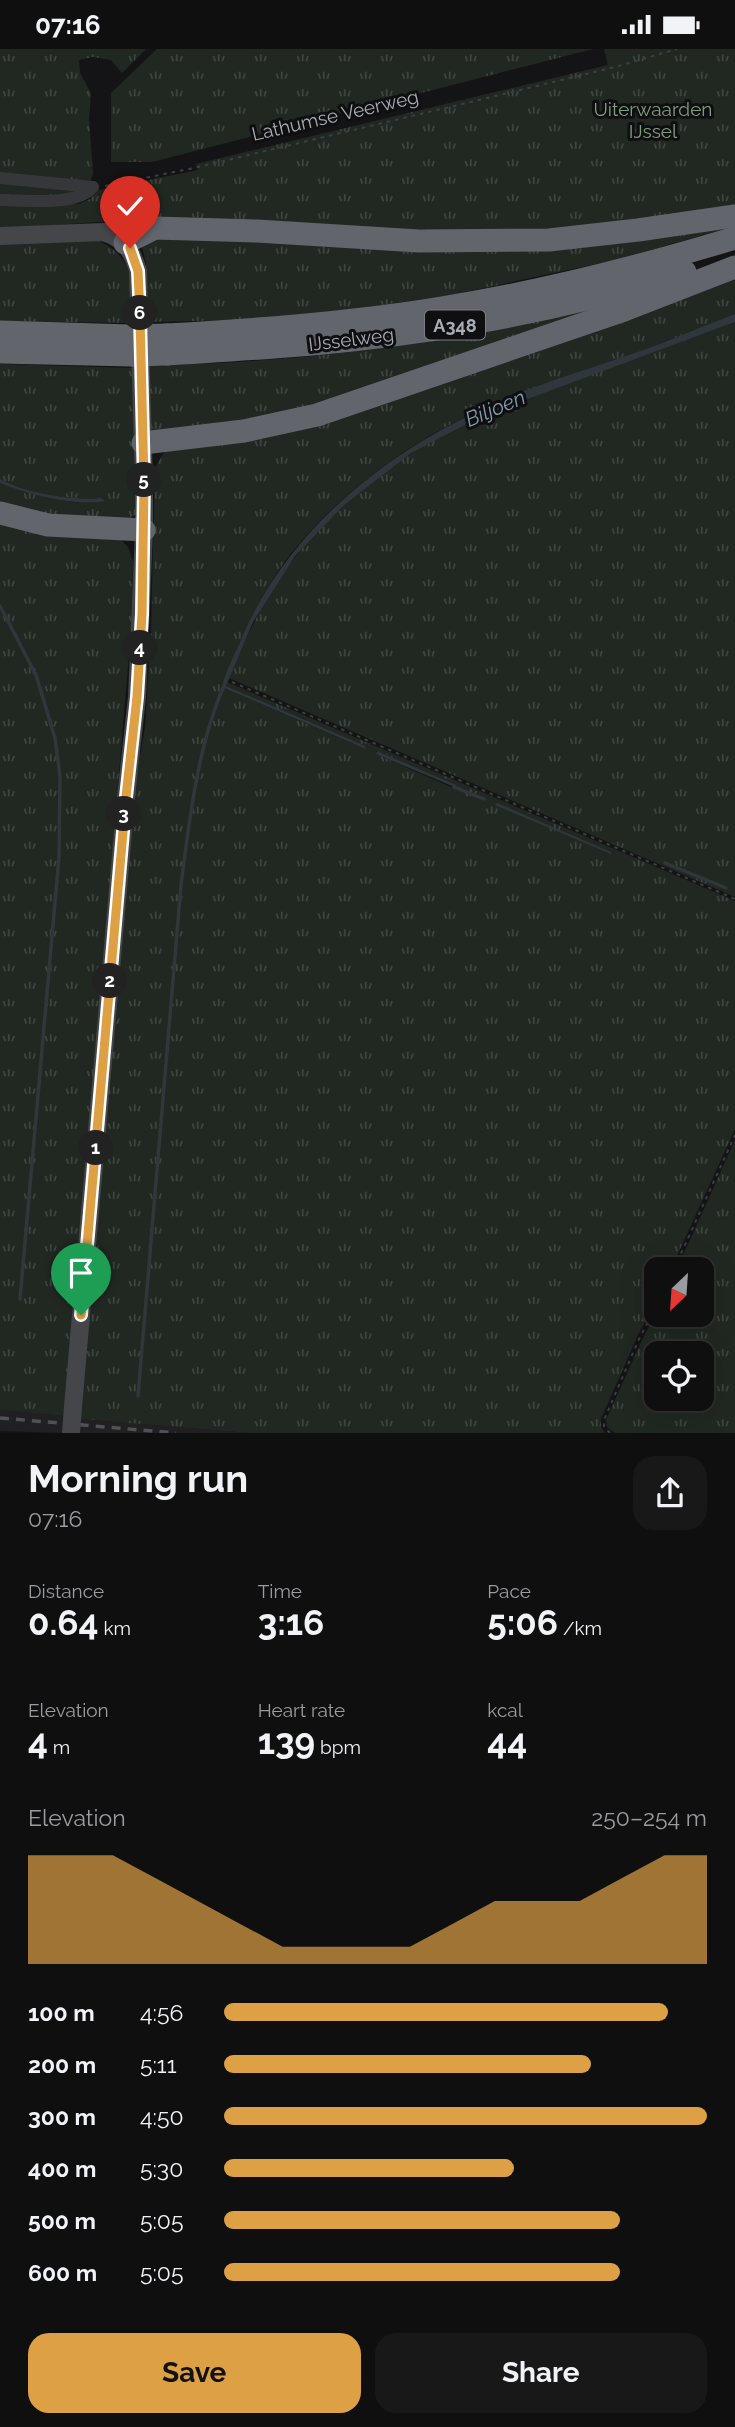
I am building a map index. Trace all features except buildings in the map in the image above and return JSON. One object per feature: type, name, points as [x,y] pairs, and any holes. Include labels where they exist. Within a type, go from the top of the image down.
[{"type":"highway","points":[[125,243],[155,228],[419,241],[549,240],[735,216]]},
{"type":"highway","name":"IJsselweg","points":[[167,345],[467,304],[569,283],[735,238]]},
{"type":"highway","name":"IJsselweg","points":[[0,352],[356,340],[473,323],[624,290],[735,256]]},
{"type":"highway","name":"A348","points":[[143,443],[244,431],[317,415],[612,314],[735,267]]},
{"type":"highway","name":"IJsselweg","points":[[0,332],[131,346]]},
{"type":"highway","points":[[0,513],[48,525],[144,530]]},
{"type":"main road","points":[[0,236],[103,232],[125,243],[134,254],[138,271],[144,530],[137,697],[71,1433]]},
{"type":"street","points":[[0,178],[93,187]]},
{"type":"street","points":[[0,200],[68,200],[84,196],[93,187]]},
{"type":"path","name":"Lathumse Veerweg","points":[[93,187],[207,165],[615,67],[677,49]]},
{"type":"path","points":[[232,682],[735,899]]},
{"type":"path","points":[[679,1257],[735,1135]]},
{"type":"path","points":[[610,1433],[604,1427],[604,1420],[645,1327]]},
{"type":"shaded area","points":[[0,1410],[65,1416],[64,1433],[0,1431]]},
{"type":"shaded area","points":[[80,1419],[250,1433],[79,1433]]},
{"type":"green space","points":[[0,49],[146,49],[122,73],[111,60],[93,57],[79,60],[80,73],[91,93],[89,119],[93,174],[90,182],[0,175]]},
{"type":"green space","points":[[157,49],[593,49],[152,162],[111,162],[111,93]]},
{"type":"green space","name":"Uiterwaarden IJssel","points":[[604,49],[735,49],[735,208],[541,234],[187,221],[96,222],[0,229],[0,205],[79,204],[90,199],[99,190],[198,170],[196,164],[608,65]]},
{"type":"green space","points":[[0,180],[82,190],[67,195],[0,195]]},
{"type":"green space","points":[[735,226],[615,260],[451,295],[354,309],[240,320],[148,322],[146,263],[142,247],[146,240],[196,236]]},
{"type":"green space","points":[[99,241],[120,256],[126,265],[130,275],[133,323],[0,321],[0,243]]},
{"type":"green space","points":[[735,276],[735,314],[487,407],[407,450],[357,487],[313,528],[281,567],[253,617],[222,687],[365,749],[226,686],[227,682],[735,901],[735,1129],[676,1257],[644,1257],[644,1324],[601,1419],[601,1427],[605,1433],[250,1433],[80,1419],[132,807],[145,727],[157,464],[165,451]],"holes":[[[376,751],[457,786],[453,788],[376,754]]]},
{"type":"green space","points":[[618,302],[317,411],[154,432],[149,426],[148,366],[258,361],[361,351],[472,333]]},
{"type":"green space","points":[[735,322],[735,897],[229,678],[258,615],[295,557],[326,522],[381,473],[421,446],[476,418]]},
{"type":"green space","points":[[0,364],[134,368],[135,515],[122,524],[0,509],[0,483],[67,501],[105,501],[101,498],[49,495],[0,479]]},
{"type":"green space","points":[[0,520],[118,537],[128,547],[133,562],[131,630],[65,1416],[0,1410]]},
{"type":"green space","points":[[735,1140],[735,1433],[615,1433],[607,1427],[606,1420],[649,1327],[714,1327],[714,1257],[682,1257]]},
{"type":"water","name":"Biljoen","points":[[735,314],[735,322],[482,416],[411,453],[344,505],[295,556],[253,622],[226,686],[365,746],[366,749],[222,687],[263,595],[287,560],[344,498],[377,471],[449,426],[506,398],[646,349]]},
{"type":"water","points":[[0,479],[49,495],[101,498],[105,501],[80,502],[37,495],[0,483]]},
{"type":"water","points":[[377,751],[456,785],[457,788],[376,754]]},
{"type":"water","points":[[497,803],[611,852],[611,854],[495,805]]},
{"type":"waterway","points":[[0,606],[36,675],[55,738],[60,776],[59,857],[20,1299]]},
{"type":"waterway","points":[[138,1396],[181,885],[201,758],[224,686]]},
{"type":"waterway","points":[[454,787],[484,799]]},
{"type":"waterway","points":[[665,863],[726,888]]},
{"type":"railway","points":[[0,1418],[176,1433]]},
{"type":"route","points":[[81,1315],[137,697],[142,614],[144,483],[140,316],[138,271],[130,248]]}]
